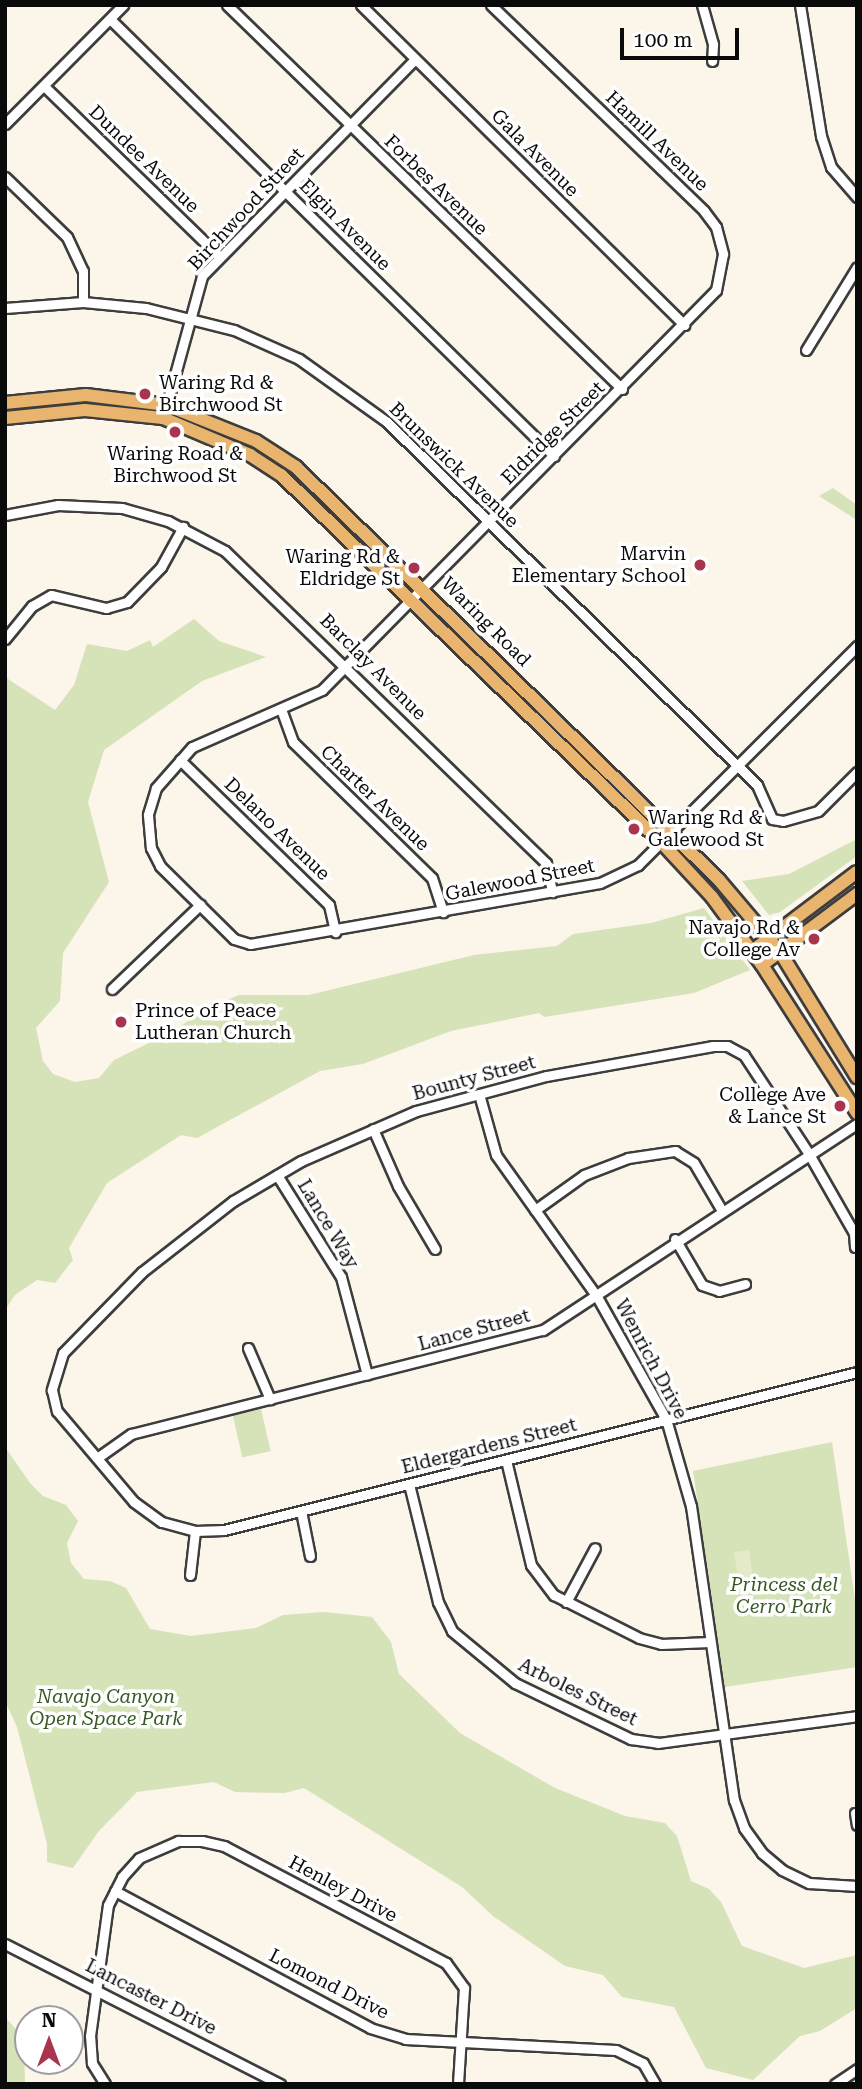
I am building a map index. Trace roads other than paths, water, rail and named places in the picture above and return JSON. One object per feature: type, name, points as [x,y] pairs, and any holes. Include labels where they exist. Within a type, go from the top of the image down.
[{"type":"main road","name":"Waring Road","points":[[5,403],[86,395],[166,405],[256,441],[296,467],[425,588],[672,833],[770,939],[857,1077]]},
{"type":"main road","name":"Waring Road","points":[[5,418],[85,410],[163,418],[250,455],[281,475],[662,843],[712,897],[762,965],[857,1113]]},
{"type":"main road","points":[[752,951],[857,872]]},
{"type":"main road","points":[[762,965],[857,894]]},
{"type":"street","points":[[5,124],[123,5]]},
{"type":"street","name":"Forbes Avenue","points":[[227,5],[622,388]]},
{"type":"street","name":"Gala Avenue","points":[[361,5],[684,325]]},
{"type":"street","name":"Hamill Avenue","points":[[491,5],[716,227],[723,254],[719,281],[702,308],[684,325]]},
{"type":"street","points":[[702,5],[713,44],[712,61]]},
{"type":"street","points":[[800,5],[824,146],[831,167],[857,197]]},
{"type":"street","name":"Elgin Avenue","points":[[110,19],[554,456]]},
{"type":"street","name":"Birchwood Street","points":[[163,418],[188,316],[202,276],[415,59]]},
{"type":"street","name":"Dundee Avenue","points":[[44,86],[220,257]]},
{"type":"street","points":[[5,177],[67,237],[83,271],[83,302]]},
{"type":"street","points":[[806,350],[857,267]]},
{"type":"street","name":"Brunswick Avenue","points":[[5,308],[83,302],[188,316],[278,348],[340,384],[387,422],[757,785],[766,812],[783,821],[818,811],[857,772]]},
{"type":"street","name":"Eldridge Street","points":[[266,944],[234,939],[160,866],[147,827],[156,788],[180,760],[208,737],[322,690],[684,325]]},
{"type":"street","name":"Barclay Avenue","points":[[5,515],[42,507],[90,505],[137,512],[183,527],[236,559],[546,863],[552,892]]},
{"type":"street","points":[[5,639],[32,606],[51,595],[106,607],[127,602],[161,568],[183,527]]},
{"type":"street","name":"Galewood Street","points":[[266,944],[552,892],[622,876],[662,843],[857,646]]},
{"type":"street","name":"Charter Avenue","points":[[281,709],[293,742],[432,878],[443,912]]},
{"type":"street","name":"Delano Avenue","points":[[180,760],[329,905],[335,932]]},
{"type":"street","points":[[112,989],[200,905]]},
{"type":"street","name":"Bounty Street","points":[[63,1353],[142,1272],[188,1233],[276,1175],[373,1129],[479,1094],[546,1076],[727,1046],[744,1055],[808,1154],[854,1233],[855,1247]]},
{"type":"street","name":"Wenrich Drive","points":[[479,1094],[496,1155],[596,1295],[666,1419],[691,1506],[734,1800],[744,1828],[762,1853],[808,1883],[857,1886]]},
{"type":"street","name":"Lance Street","points":[[97,1458],[131,1434],[543,1330],[675,1239],[857,1124]]},
{"type":"street","points":[[373,1129],[398,1186],[435,1249]]},
{"type":"street","points":[[534,1210],[583,1175],[628,1158],[675,1150],[694,1163],[721,1209]]},
{"type":"street","name":"Lance Way","points":[[276,1175],[341,1277],[367,1375]]},
{"type":"street","points":[[675,1239],[702,1285],[719,1291],[745,1284]]},
{"type":"street","points":[[248,1348],[270,1399]]},
{"type":"street","name":"Eldergardens Street","points":[[63,1353],[52,1379],[57,1411],[134,1502],[162,1522],[195,1531],[224,1530],[857,1372]]},
{"type":"street","points":[[506,1460],[531,1565],[554,1595],[639,1638],[661,1644],[710,1642]]},
{"type":"street","name":"Arboles Street","points":[[409,1483],[438,1602],[453,1631],[468,1648],[515,1683],[631,1740],[658,1743],[725,1737],[857,1716]]},
{"type":"street","points":[[301,1511],[310,1556]]},
{"type":"street","points":[[190,1575],[195,1531]]},
{"type":"street","points":[[566,1602],[595,1548]]},
{"type":"street","points":[[855,1813],[857,1825]]},
{"type":"street","name":"Henley Drive","points":[[115,1891],[139,1858],[162,1846],[202,1840],[224,1846],[446,1963],[464,1988],[461,2041]]},
{"type":"street","points":[[105,2084],[96,2071],[91,2050],[96,1987],[108,1905],[115,1891]]},
{"type":"street","name":"Lomond Drive","points":[[115,1891],[370,2028],[405,2039],[616,2050],[643,2063],[655,2084]]},
{"type":"street","name":"Lancaster Drive","points":[[5,1944],[96,1987],[280,2084]]},
{"type":"street","points":[[458,2084],[461,2041]]},
{"type":"street","points":[[835,2084],[857,2069]]},
{"type":"place","name":"Waring Rd & Birchwood St","points":[[145,394]]},
{"type":"place","name":"Waring Road & Birchwood St","points":[[175,432]]},
{"type":"place","name":"Marvin Elementary School","points":[[700,565]]},
{"type":"place","name":"Waring Rd & Eldridge St","points":[[414,568]]},
{"type":"place","name":"Waring Rd & Galewood St","points":[[634,829]]},
{"type":"place","name":"Navajo Rd & College Av","points":[[814,939]]},
{"type":"place","name":"Prince of Peace Lutheran Church","points":[[121,1022]]},
{"type":"place","name":"College Ave & Lance St","points":[[840,1106]]},
{"type":"park label","name":"Princess del Cerro Park","points":[[784,1596]]},
{"type":"park label","name":"Navajo Canyon Open Space Park","points":[[106,1708]]}]
